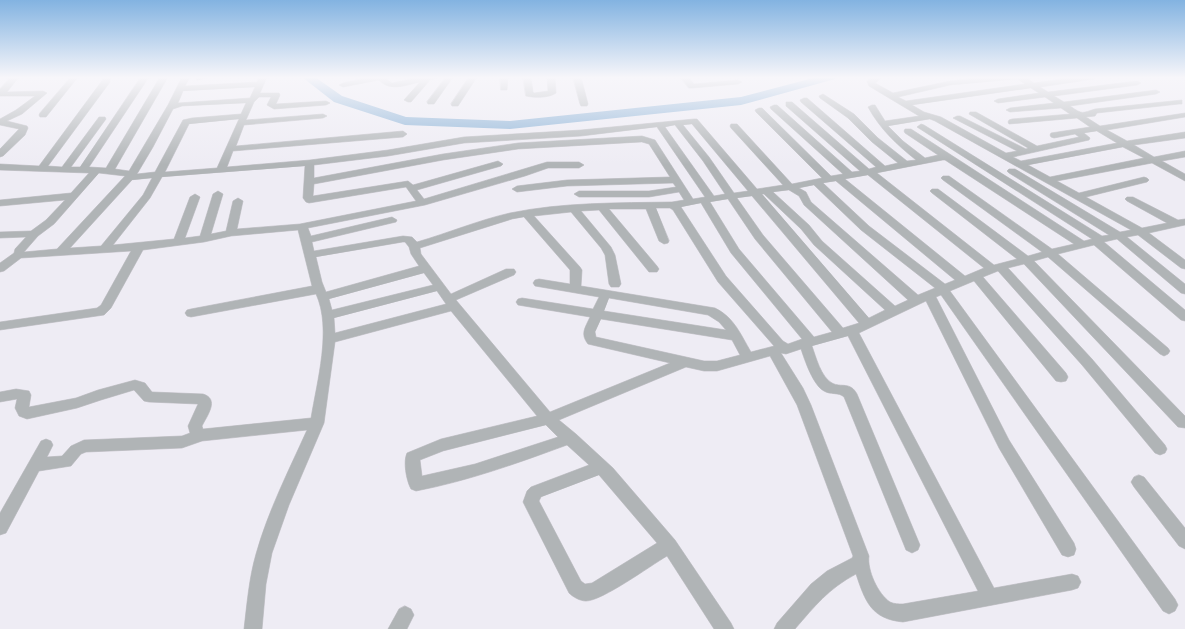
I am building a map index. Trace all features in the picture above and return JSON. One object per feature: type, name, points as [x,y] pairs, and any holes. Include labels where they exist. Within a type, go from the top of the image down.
[{"type":"street","points":[[0,122],[19,112],[26,106]]},
{"type":"street","points":[[43,115],[50,106]]},
{"type":"street","points":[[42,168],[88,106]]},
{"type":"street","points":[[83,170],[125,106]]},
{"type":"street","points":[[109,171],[147,106]]},
{"type":"street","points":[[60,253],[131,176],[171,106]]},
{"type":"street","points":[[222,170],[249,106]]},
{"type":"street","points":[[792,106],[869,172],[997,268],[1087,362],[1160,449]]},
{"type":"street","points":[[811,106],[884,169]]},
{"type":"street","points":[[838,106],[852,116],[875,140],[905,164]]},
{"type":"street","points":[[908,106],[921,114],[938,119],[1005,156],[1016,167],[1119,236],[1185,290]]},
{"type":"street","points":[[1010,110],[1048,106]]},
{"type":"street","points":[[1064,106],[1123,144],[1185,178]]},
{"type":"street","points":[[1012,122],[1078,116],[1092,114],[1095,111],[1141,106]]},
{"type":"street","points":[[774,107],[850,175]]},
{"type":"street","points":[[872,107],[882,124],[893,137],[922,160]]},
{"type":"street","points":[[759,110],[834,179],[962,280]]},
{"type":"street","points":[[973,114],[1036,149]]},
{"type":"street","points":[[1054,135],[1096,127],[1185,115]]},
{"type":"street","points":[[104,250],[147,196],[186,122],[323,116]]},
{"type":"street","points":[[882,124],[929,117]]},
{"type":"street","points":[[956,118],[1024,152]]},
{"type":"street","points":[[64,169],[102,119]]},
{"type":"street","points":[[0,167],[109,171],[131,176],[158,175],[310,163],[372,155],[464,140],[545,136],[660,125],[691,120],[696,122],[867,324]]},
{"type":"street","points":[[0,122],[24,128],[22,133],[0,154]]},
{"type":"street","points":[[677,122],[706,159],[759,237],[846,332],[990,597]]},
{"type":"street","points":[[660,125],[707,200],[735,251],[808,342],[822,382],[832,388],[847,390],[850,394],[912,545]]},
{"type":"street","points":[[734,126],[790,187],[800,192],[807,203],[922,298],[1004,444],[1068,549]]},
{"type":"street","points":[[921,127],[1098,240],[1185,317]]},
{"type":"street","points":[[908,130],[948,158],[1082,244]]},
{"type":"street","points":[[1005,156],[1086,138],[1076,131]]},
{"type":"street","points":[[230,149],[371,138],[403,134]]},
{"type":"street","points":[[1016,167],[1123,144],[1185,135]]},
{"type":"street","points":[[371,138],[372,155],[376,170]]},
{"type":"street","points":[[310,182],[443,157],[518,146],[642,139],[652,142],[690,202]]},
{"type":"street","points":[[1050,180],[1185,154]]},
{"type":"street","points":[[414,246],[511,216],[573,208],[672,205],[790,187],[938,157],[948,158]]},
{"type":"street","points":[[310,163],[309,200],[408,184],[422,203]]},
{"type":"street","points":[[412,188],[498,164]]},
{"type":"street","points":[[19,254],[60,253],[138,247],[204,239],[231,233],[300,227],[422,203],[522,174],[547,165],[579,165]]},
{"type":"street","points":[[1016,167],[1050,180],[1140,231],[1185,265]]},
{"type":"street","points":[[0,268],[19,254],[19,251],[34,234],[50,222],[96,171]]},
{"type":"street","points":[[343,195],[347,175]]},
{"type":"street","points":[[946,178],[1050,253],[1164,351]]},
{"type":"street","points":[[1078,196],[1144,180]]},
{"type":"street","points":[[816,182],[866,228],[942,289],[1169,605]]},
{"type":"street","points":[[517,189],[567,183],[679,185]]},
{"type":"street","points":[[579,194],[649,194],[679,185]]},
{"type":"street","points":[[766,191],[808,230],[818,243],[893,311]]},
{"type":"street","points":[[935,191],[1025,260],[1183,423]]},
{"type":"street","points":[[204,239],[218,194]]},
{"type":"street","points":[[0,203],[72,196]]},
{"type":"street","points":[[178,242],[195,197]]},
{"type":"street","points":[[1130,199],[1183,223]]},
{"type":"street","points":[[231,233],[238,201]]},
{"type":"street","points":[[672,205],[677,208],[722,279],[778,350],[804,405],[861,556],[860,563],[878,604],[884,610],[892,614],[903,613],[1072,582]]},
{"type":"street","points":[[650,206],[664,241]]},
{"type":"street","points":[[602,207],[653,269]]},
{"type":"street","points":[[573,208],[606,247],[610,255],[610,288],[589,332],[589,337],[592,341],[704,366],[717,366],[846,332],[867,324],[962,280],[997,268],[1098,240],[1183,223]]},
{"type":"street","points":[[527,214],[576,270],[575,288]]},
{"type":"street","points":[[306,240],[392,220]]},
{"type":"street","points":[[252,629],[257,584],[264,553],[281,505],[317,423],[329,339],[328,315],[316,282],[304,230],[300,227]]},
{"type":"street","points":[[0,235],[34,234]]},
{"type":"street","points":[[310,256],[402,239],[408,240],[414,246],[416,254],[448,297],[548,419],[602,467],[670,545],[725,629]]},
{"type":"street","points":[[0,326],[100,312],[105,308],[138,247]]},
{"type":"street","points":[[191,313],[321,293],[427,268]]},
{"type":"street","points":[[329,339],[448,297],[510,272]]},
{"type":"street","points":[[975,275],[1061,378]]},
{"type":"street","points":[[539,283],[575,288],[610,288],[711,311],[719,314],[748,358]]},
{"type":"street","points":[[328,315],[448,297]]},
{"type":"street","points":[[522,302],[734,336]]},
{"type":"street","points":[[571,438],[501,463],[443,480],[416,484],[412,457],[441,445],[548,419],[685,362]]},
{"type":"street","points":[[0,397],[16,394],[24,395],[22,408],[24,412],[28,413],[77,402],[135,386],[140,387],[149,397],[203,399],[205,406],[195,426],[197,433],[201,435]]},
{"type":"street","points":[[35,465],[66,462],[76,450],[84,446],[182,442],[201,435],[317,423]]},
{"type":"street","points":[[0,528],[46,445]]},
{"type":"street","points":[[602,467],[536,492],[532,496],[531,502],[575,587],[580,592],[588,593],[596,590],[670,545]]},
{"type":"street","points":[[1139,482],[1185,541]]},
{"type":"street","points":[[783,629],[817,590],[833,577],[860,563]]},
{"type":"waterway","points":[[360,106],[405,121],[510,125],[689,106]]}]
